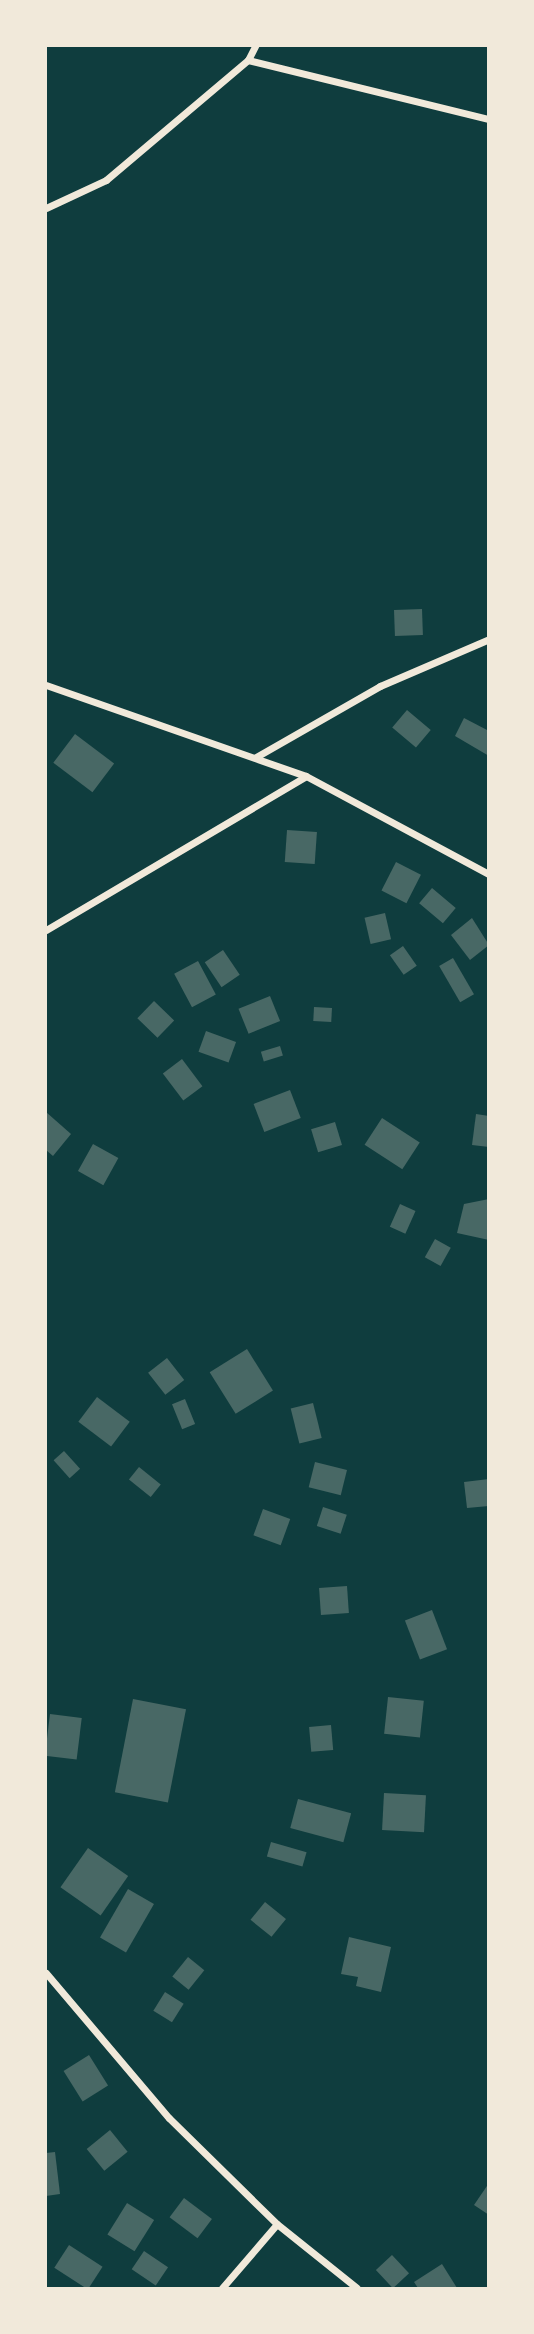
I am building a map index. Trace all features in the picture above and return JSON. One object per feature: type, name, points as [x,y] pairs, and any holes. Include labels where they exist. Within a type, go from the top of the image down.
[{"type":"street","points":[[46,208],[106,180],[248,60],[255,46]]},
{"type":"street","points":[[248,60],[488,119]]},
{"type":"street","points":[[256,757],[380,686],[488,639]]},
{"type":"street","points":[[46,685],[306,776],[488,874]]},
{"type":"street","points":[[46,930],[306,776]]},
{"type":"street","points":[[46,1973],[169,2118],[277,2224],[356,2288]]},
{"type":"street","points":[[222,2288],[277,2224]]},
{"type":"building","points":[[422,609],[423,635],[395,636],[394,610]]},
{"type":"building","points":[[407,710],[431,730],[416,748],[392,728]]},
{"type":"building","points":[[464,718],[489,731],[489,756],[455,736]]},
{"type":"building","points":[[75,734],[114,763],[92,792],[53,763]]},
{"type":"building","points":[[287,830],[317,832],[315,864],[285,862]]},
{"type":"building","points":[[396,862],[421,875],[406,903],[381,891]]},
{"type":"building","points":[[432,888],[456,908],[443,923],[419,903]]},
{"type":"building","points":[[385,913],[391,939],[371,944],[365,918]]},
{"type":"building","points":[[472,918],[489,945],[470,960],[451,935]]},
{"type":"building","points":[[403,946],[417,966],[404,975],[390,955]]},
{"type":"building","points":[[223,950],[240,975],[222,987],[205,962]]},
{"type":"building","points":[[453,958],[474,994],[460,1002],[439,966]]},
{"type":"building","points":[[198,961],[216,995],[192,1007],[174,974]]},
{"type":"building","points":[[270,996],[280,1021],[249,1034],[238,1009]]},
{"type":"building","points":[[154,1001],[174,1020],[157,1038],[137,1018]]},
{"type":"building","points":[[314,1007],[332,1008],[331,1022],[313,1021]]},
{"type":"building","points":[[206,1031],[236,1042],[229,1063],[198,1052]]},
{"type":"building","points":[[280,1046],[283,1056],[264,1061],[261,1052]]},
{"type":"building","points":[[182,1059],[202,1086],[183,1101],[163,1073]]},
{"type":"building","points":[[290,1090],[301,1118],[264,1132],[254,1104]]},
{"type":"building","points":[[46,1112],[71,1134],[53,1156],[46,1150]]},
{"type":"building","points":[[476,1114],[489,1116],[489,1147],[472,1145]]},
{"type":"building","points":[[382,1118],[420,1143],[402,1169],[365,1145]]},
{"type":"building","points":[[335,1122],[342,1145],[318,1152],[311,1129]]},
{"type":"building","points":[[93,1144],[118,1158],[103,1185],[78,1171]]},
{"type":"building","points":[[489,1199],[489,1240],[457,1233],[464,1204]]},
{"type":"building","points":[[400,1204],[416,1211],[405,1234],[390,1227]]},
{"type":"building","points":[[435,1239],[451,1248],[441,1266],[425,1257]]},
{"type":"building","points":[[247,1349],[273,1391],[236,1414],[210,1372]]},
{"type":"building","points":[[167,1358],[184,1380],[165,1395],[148,1373]]},
{"type":"building","points":[[97,1397],[130,1422],[111,1446],[78,1422]]},
{"type":"building","points":[[185,1399],[195,1424],[182,1429],[172,1404]]},
{"type":"building","points":[[313,1403],[322,1438],[299,1443],[291,1409]]},
{"type":"building","points":[[64,1451],[80,1469],[70,1478],[54,1460]]},
{"type":"building","points":[[315,1462],[347,1470],[341,1495],[309,1487]]},
{"type":"building","points":[[139,1467],[161,1485],[151,1497],[129,1479]]},
{"type":"building","points":[[489,1479],[489,1506],[467,1508],[464,1482]]},
{"type":"building","points":[[323,1507],[347,1515],[341,1534],[317,1526]]},
{"type":"building","points":[[263,1509],[290,1519],[281,1545],[253,1535]]},
{"type":"building","points":[[347,1586],[349,1613],[321,1615],[319,1588]]},
{"type":"building","points":[[432,1610],[447,1649],[420,1660],[405,1620]]},
{"type":"building","points":[[388,1697],[424,1701],[420,1738],[384,1734]]},
{"type":"building","points":[[133,1699],[186,1709],[168,1803],[115,1792]]},
{"type":"building","points":[[50,1714],[82,1718],[77,1760],[46,1756]]},
{"type":"building","points":[[331,1725],[333,1750],[311,1752],[309,1727]]},
{"type":"building","points":[[384,1793],[426,1795],[424,1832],[382,1830]]},
{"type":"building","points":[[298,1799],[351,1813],[343,1842],[290,1828]]},
{"type":"building","points":[[271,1842],[307,1852],[302,1867],[267,1856]]},
{"type":"building","points":[[88,1848],[128,1876],[101,1915],[60,1887]]},
{"type":"building","points":[[128,1889],[154,1904],[126,1952],[100,1937]]},
{"type":"building","points":[[265,1902],[286,1919],[272,1937],[251,1920]]},
{"type":"building","points":[[349,1937],[391,1947],[381,1992],[356,1986],[358,1977],[341,1974]]},
{"type":"building","points":[[188,1957],[204,1970],[189,1990],[172,1976]]},
{"type":"building","points":[[165,1992],[184,2004],[172,2022],[153,2011]]},
{"type":"building","points":[[89,2055],[108,2086],[83,2101],[64,2071]]},
{"type":"building","points":[[110,2130],[128,2152],[104,2171],[87,2149]]},
{"type":"building","points":[[55,2152],[60,2194],[46,2196],[46,2153]]},
{"type":"building","points":[[489,2183],[489,2215],[474,2205]]},
{"type":"building","points":[[184,2198],[212,2219],[198,2238],[170,2217]]},
{"type":"building","points":[[127,2203],[154,2220],[135,2251],[107,2234]]},
{"type":"building","points":[[69,2245],[103,2267],[89,2288],[54,2268]]},
{"type":"building","points":[[144,2251],[168,2267],[156,2285],[132,2269]]},
{"type":"building","points":[[392,2255],[409,2273],[393,2288],[376,2270]]},
{"type":"building","points":[[442,2264],[457,2288],[418,2288],[414,2282]]}]
